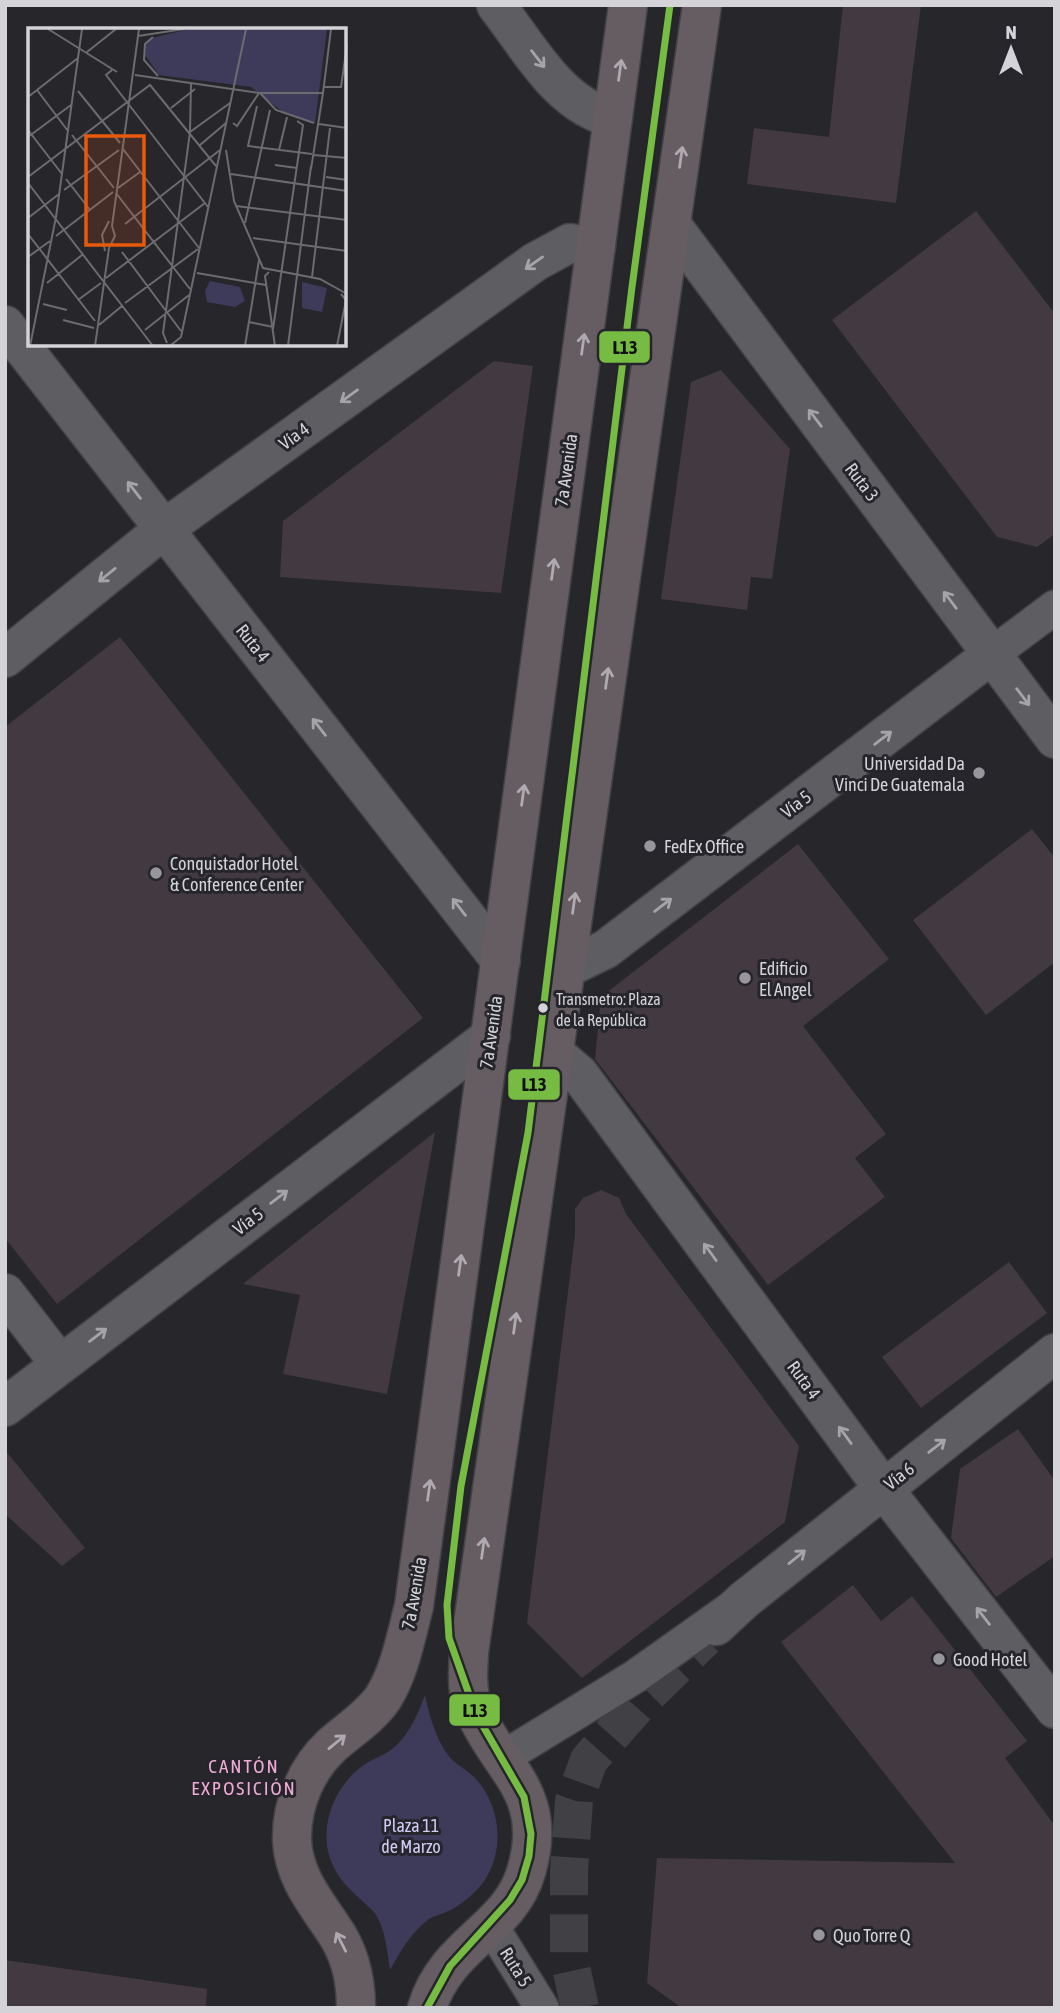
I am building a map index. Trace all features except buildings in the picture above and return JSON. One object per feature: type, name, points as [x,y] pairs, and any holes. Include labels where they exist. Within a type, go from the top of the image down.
[{"type":"main road","name":"7a Avenida","points":[[356,2008],[356,1979],[350,1962],[333,1927],[305,1888],[296,1864],[293,1822],[307,1777],[320,1757],[383,1698],[404,1643],[414,1606],[628,5]]},
{"type":"main road","points":[[427,2008],[445,1970],[470,1941],[502,1914],[519,1889],[531,1848],[528,1808],[522,1786],[475,1711],[468,1686],[469,1652],[702,5]]},
{"type":"street","points":[[496,5],[561,89],[577,104],[596,114],[613,118]]},
{"type":"street","name":"Ruta 3","points":[[671,224],[1055,739]]},
{"type":"street","name":"Vía 4","points":[[5,658],[164,529],[535,262],[570,243],[596,247]]},
{"type":"street","name":"Ruta 4","points":[[5,325],[500,961]]},
{"type":"street","name":"Vía 5","points":[[565,969],[606,949],[1055,607]]},
{"type":"street","name":"Vía 5","points":[[5,1407],[491,1036]]},
{"type":"street","name":"Ruta 4","points":[[553,1052],[579,1074],[884,1488],[1055,1709]]},
{"type":"street","points":[[5,1293],[60,1364]]},
{"type":"street","name":"Vía 6","points":[[504,1757],[636,1676],[744,1600],[1055,1353]]},
{"type":"street","name":"Vía 6","points":[[716,1626],[744,1600]]},
{"type":"street","name":"Ruta 5","points":[[488,1927],[500,1940],[542,2008]]},
{"type":"green space","name":"Plaza 11 de Marzo","points":[[425,1695],[444,1749],[476,1779],[491,1803],[497,1845],[489,1872],[482,1884],[470,1897],[450,1911],[423,1924],[407,1942],[390,1970],[385,1937],[379,1921],[336,1872],[329,1855],[327,1830],[333,1805],[345,1782],[364,1765],[388,1752],[401,1741]]},
{"type":"tunnel","points":[[580,2008],[569,1958],[569,1871],[574,1801],[589,1760],[645,1697],[705,1638]]},
{"type":"transit line","name":"L13","points":[[427,2008],[450,1966],[510,1900],[522,1880],[529,1856],[531,1834],[524,1797],[476,1714],[449,1638],[447,1605],[461,1486],[528,1133],[632,287],[670,5]]},
{"type":"place","name":"Universidad Da Vinci De Guatemala","points":[[979,773]]},
{"type":"place","name":"FedEx Office","points":[[650,846]]},
{"type":"place","name":"Conquistador Hotel & Conference Center","points":[[156,873]]},
{"type":"place","name":"Edificio El Angel","points":[[745,978]]},
{"type":"place","name":"Transmetro: Plaza de la República","points":[[543,1008]]},
{"type":"place","name":"Good Hotel","points":[[939,1659]]},
{"type":"place","name":"Quo Torre Q","points":[[819,1935]]},
{"type":"district","name":"CANTÓN EXPOSICIÓN","points":[[244,1777]]}]
